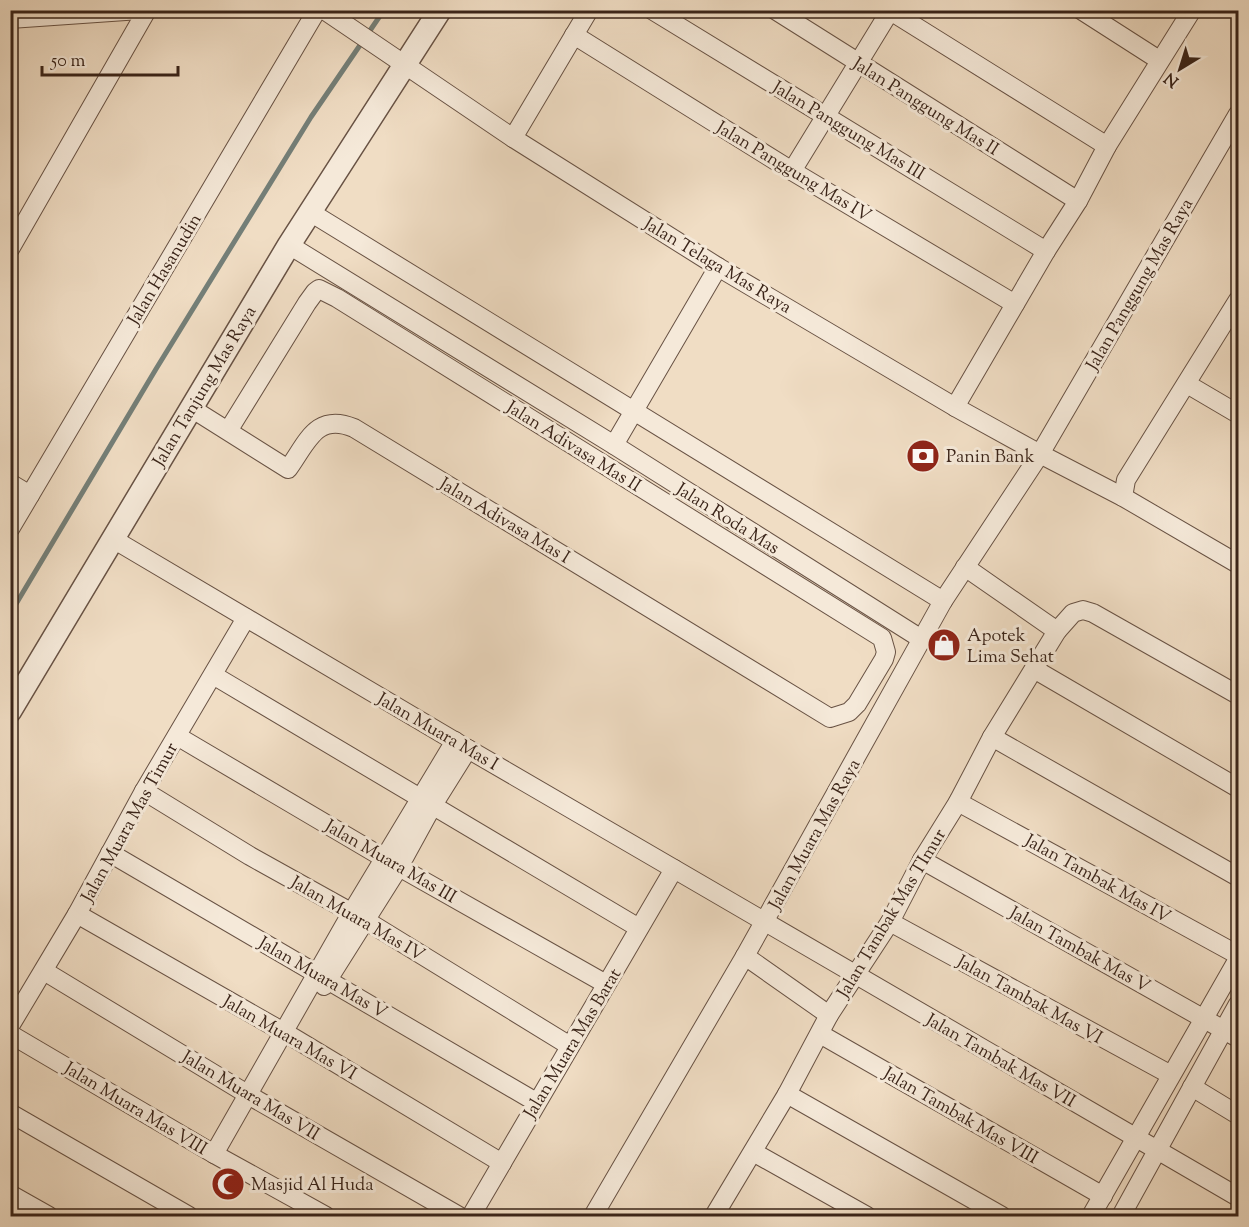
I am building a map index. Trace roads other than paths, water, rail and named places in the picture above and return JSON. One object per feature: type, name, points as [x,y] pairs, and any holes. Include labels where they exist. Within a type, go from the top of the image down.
[{"type":"street","points":[[10,19],[140,10]]},
{"type":"street","points":[[10,249],[147,10]]},
{"type":"street","name":"Jalan Hasanudin","points":[[10,529],[317,10]]},
{"type":"street","name":"Jalan Tanjung Mas Raya","points":[[10,711],[399,62],[440,10]]},
{"type":"street","points":[[513,138],[589,10]]},
{"type":"street","name":"Jalan Panggung Mas III","points":[[652,10],[1046,251]]},
{"type":"street","name":"Jalan Panggung Mas II","points":[[775,10],[1078,201]]},
{"type":"street","points":[[1081,10],[1160,60]]},
{"type":"street","points":[[955,407],[1046,251],[1078,201],[1107,146],[1192,10]]},
{"type":"street","name":"Jalan Telaga Mas Raya","points":[[325,11],[513,138],[718,267],[955,407],[1123,497],[1239,564]]},
{"type":"street","points":[[792,171],[889,11],[1107,146]]},
{"type":"street","name":"Jalan Panggung Mas IV","points":[[574,35],[792,171],[1015,304]]},
{"type":"street","name":"Jalan Panggung Mas Raya","points":[[1040,454],[1239,114]]},
{"type":"street","points":[[310,212],[943,602]]},
{"type":"street","name":"Jalan Roda Mas","points":[[289,245],[614,445],[923,640]]},
{"type":"street","points":[[614,445],[718,267]]},
{"type":"street","name":"Jalan Adivasa Mas II","points":[[228,431],[315,292],[319,289],[326,292],[882,638],[886,652],[880,668],[849,712],[830,718]]},
{"type":"street","points":[[1123,497],[1126,480],[1239,300]]},
{"type":"street","points":[[1186,384],[1239,414]]},
{"type":"street","name":"Jalan Adivasa Mas I","points":[[191,408],[288,469],[317,428],[325,424],[354,428],[830,718]]},
{"type":"street","name":"Jalan Muara Mas Raya","points":[[593,1216],[765,921],[943,602],[1040,454]]},
{"type":"street","points":[[10,483],[30,495]]},
{"type":"street","name":"Jalan Muara Mas I","points":[[113,539],[765,921]]},
{"type":"street","points":[[965,567],[1057,631]]},
{"type":"street","name":"Jalan Tambak Mas TImur","points":[[719,1215],[788,1094],[829,1015],[890,922],[922,860],[958,802],[992,737],[1057,631],[1073,613],[1083,610],[1093,613],[1239,694]]},
{"type":"street","name":"Jalan Muara Mas Timur","points":[[10,1026],[77,915],[144,791],[246,618]]},
{"type":"street","points":[[1034,669],[1239,788]]},
{"type":"street","points":[[213,675],[639,928]]},
{"type":"street","name":"Jalan Muara Mas III","points":[[177,736],[392,863],[606,984]]},
{"type":"street","points":[[992,737],[1239,877]]},
{"type":"street","points":[[218,1156],[358,916],[462,745]]},
{"type":"street","name":"Jalan Muara Mas IV","points":[[144,791],[250,856],[358,916],[570,1046]]},
{"type":"street","name":"Jalan Tambak Mas IV","points":[[958,802],[1239,957]]},
{"type":"street","name":"Jalan Muara Mas V","points":[[110,852],[536,1102]]},
{"type":"street","name":"Jalan Tambak Mas V","points":[[922,860],[1231,1034]]},
{"type":"street","name":"Jalan Muara Mas Barat","points":[[471,1216],[674,869]]},
{"type":"street","name":"Jalan Muara Mas VI","points":[[77,915],[289,1035],[502,1163]]},
{"type":"street","name":"Jalan Tambak Mas VII","points":[[765,921],[1239,1197]]},
{"type":"street","name":"Jalan Tambak Mas VI","points":[[890,922],[1171,1075]]},
{"type":"street","points":[[745,956],[829,1015]]},
{"type":"street","points":[[1091,1216],[1239,957]]},
{"type":"street","name":"Jalan Muara Mas VII","points":[[44,971],[252,1097],[459,1216]]},
{"type":"street","points":[[1127,1214],[1157,1150],[1192,1087],[1231,1034],[1239,1004]]},
{"type":"street","name":"Jalan Muara Mas VIII","points":[[10,1034],[218,1156],[326,1216]]},
{"type":"street","name":"Jalan Tambak Mas VIII","points":[[820,1034],[1103,1196]]},
{"type":"street","points":[[1192,1087],[1239,1115]]},
{"type":"street","points":[[788,1094],[1002,1216]]},
{"type":"street","points":[[10,1113],[189,1216]]},
{"type":"street","points":[[753,1152],[867,1216]]},
{"type":"street","points":[[10,1194],[49,1216]]},
{"type":"waterway","points":[[10,614],[156,369],[311,117],[384,10]]},
{"type":"place","name":"Panin Bank","points":[[923,456]]},
{"type":"place","name":"Apotek Lima Sehat","points":[[944,645]]},
{"type":"place","name":"Masjid Al Huda","points":[[228,1184]]}]
